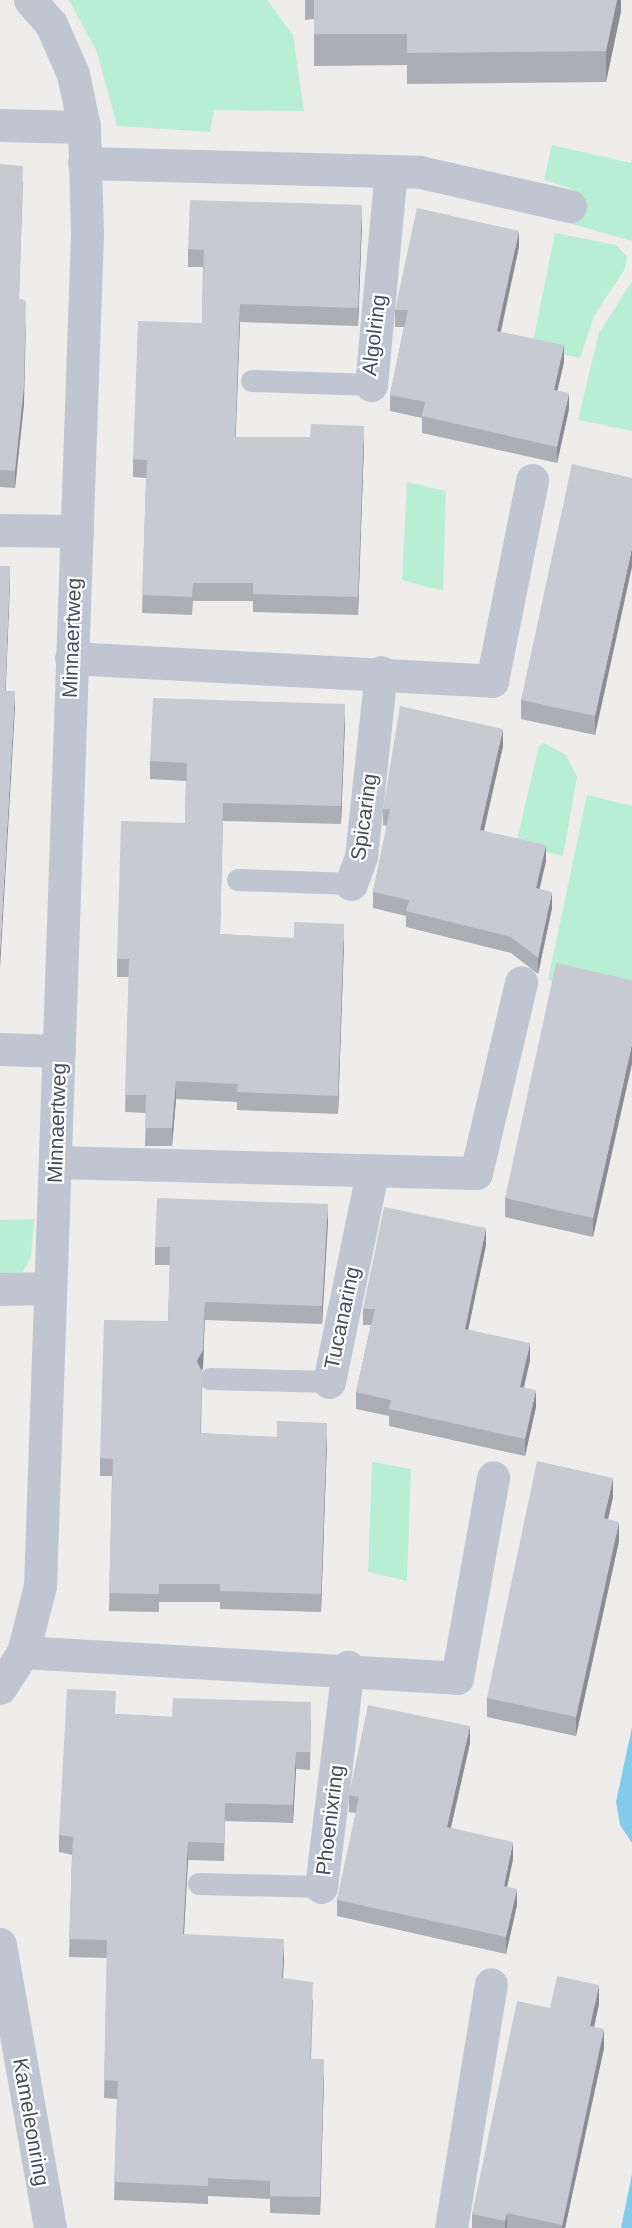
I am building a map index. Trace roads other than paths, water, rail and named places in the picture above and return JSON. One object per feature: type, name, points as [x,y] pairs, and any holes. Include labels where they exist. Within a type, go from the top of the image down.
[{"type":"street","name":"Minnaertweg","points":[[0,1688],[17,1639],[40,1586],[77,531],[84,163],[84,128],[73,74],[51,24],[30,0]]},
{"type":"street","points":[[0,125],[84,128]]},
{"type":"street","points":[[84,163],[420,172],[570,206]]},
{"type":"street","name":"Algolring","points":[[371,385],[390,171]]},
{"type":"street","points":[[71,658],[381,672],[492,681],[532,480]]},
{"type":"street","points":[[0,530],[77,531]]},
{"type":"street","name":"Spicaring","points":[[351,884],[361,856],[381,672]]},
{"type":"street","points":[[56,1162],[476,1173],[521,982]]},
{"type":"street","points":[[0,1049],[59,1051]]},
{"type":"street","name":"Tucanaring","points":[[329,1382],[372,1172]]},
{"type":"street","points":[[0,1289],[50,1288]]},
{"type":"street","points":[[17,1639],[457,1678],[493,1477]]},
{"type":"street","name":"Phoenixring","points":[[321,1887],[348,1667]]},
{"type":"street","name":"Kameleonring","points":[[0,1944],[50,2228]]},
{"type":"street","points":[[451,2228],[491,1984]]},
{"type":"lane","name":"Algolring","points":[[252,381],[371,385]]},
{"type":"lane","name":"Spicaring","points":[[238,880],[351,884]]},
{"type":"lane","name":"Tucanaring","points":[[210,1379],[329,1382]]},
{"type":"lane","name":"Phoenixring","points":[[199,1884],[321,1887]]},
{"type":"water","points":[[632,1727],[632,1843],[620,1825],[616,1802]]},
{"type":"water","points":[[632,2174],[632,2228],[621,2228]]}]
